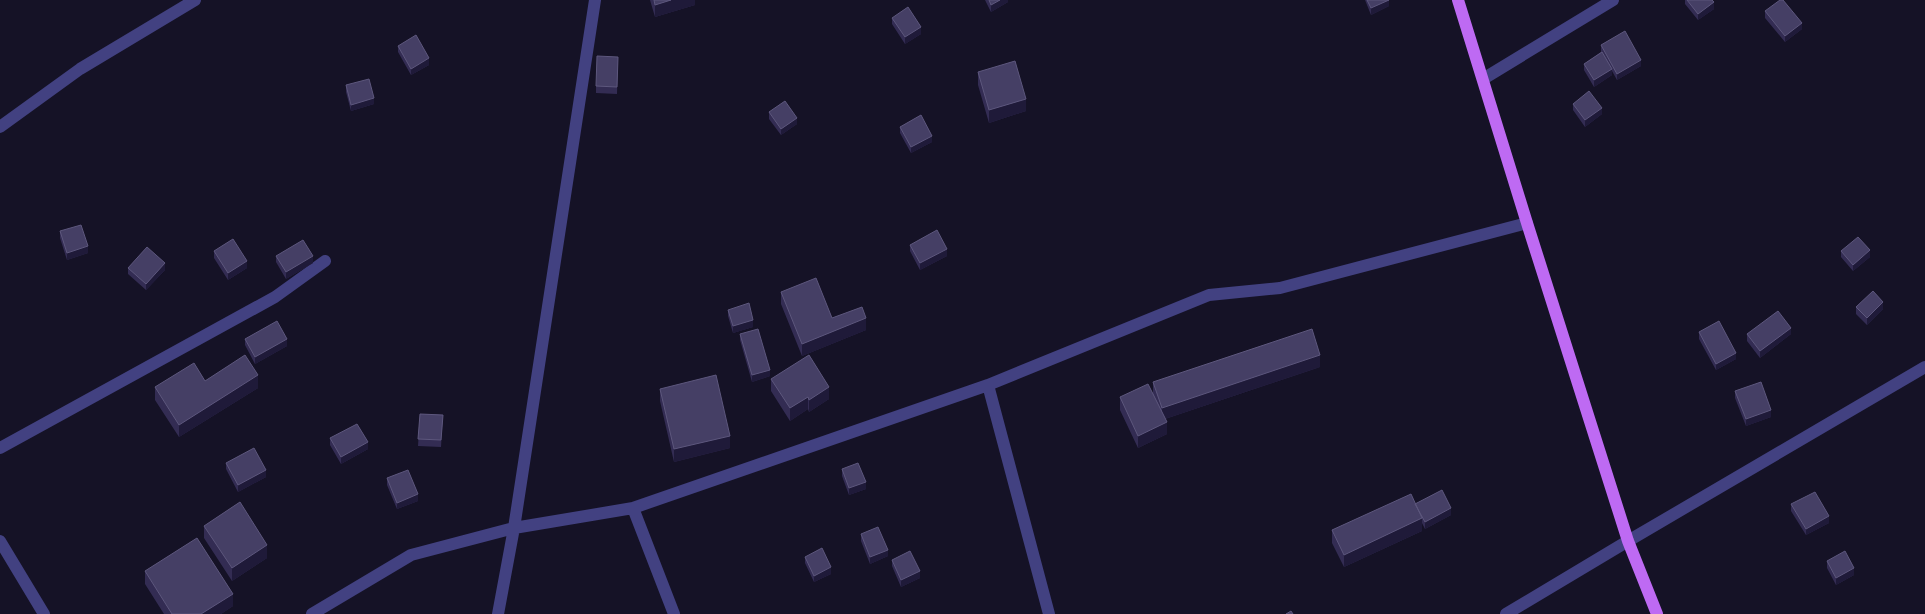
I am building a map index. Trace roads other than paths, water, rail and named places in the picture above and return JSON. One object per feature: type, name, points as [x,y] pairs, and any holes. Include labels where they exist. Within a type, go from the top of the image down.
[{"type":"main road","points":[[1458,0],[1526,223],[1628,541],[1656,614]]},
{"type":"street","points":[[0,127],[80,69],[195,0]]},
{"type":"street","points":[[498,614],[514,528],[595,0]]},
{"type":"street","points":[[1482,80],[1613,0]]},
{"type":"street","points":[[312,614],[411,555],[514,528],[633,508],[988,385],[1209,294],[1280,288],[1526,223]]},
{"type":"street","points":[[0,448],[275,297],[325,261]]},
{"type":"street","points":[[1506,614],[1925,367]]},
{"type":"street","points":[[988,385],[1049,614]]},
{"type":"street","points":[[633,508],[674,614]]},
{"type":"street","points":[[0,541],[44,614]]}]
